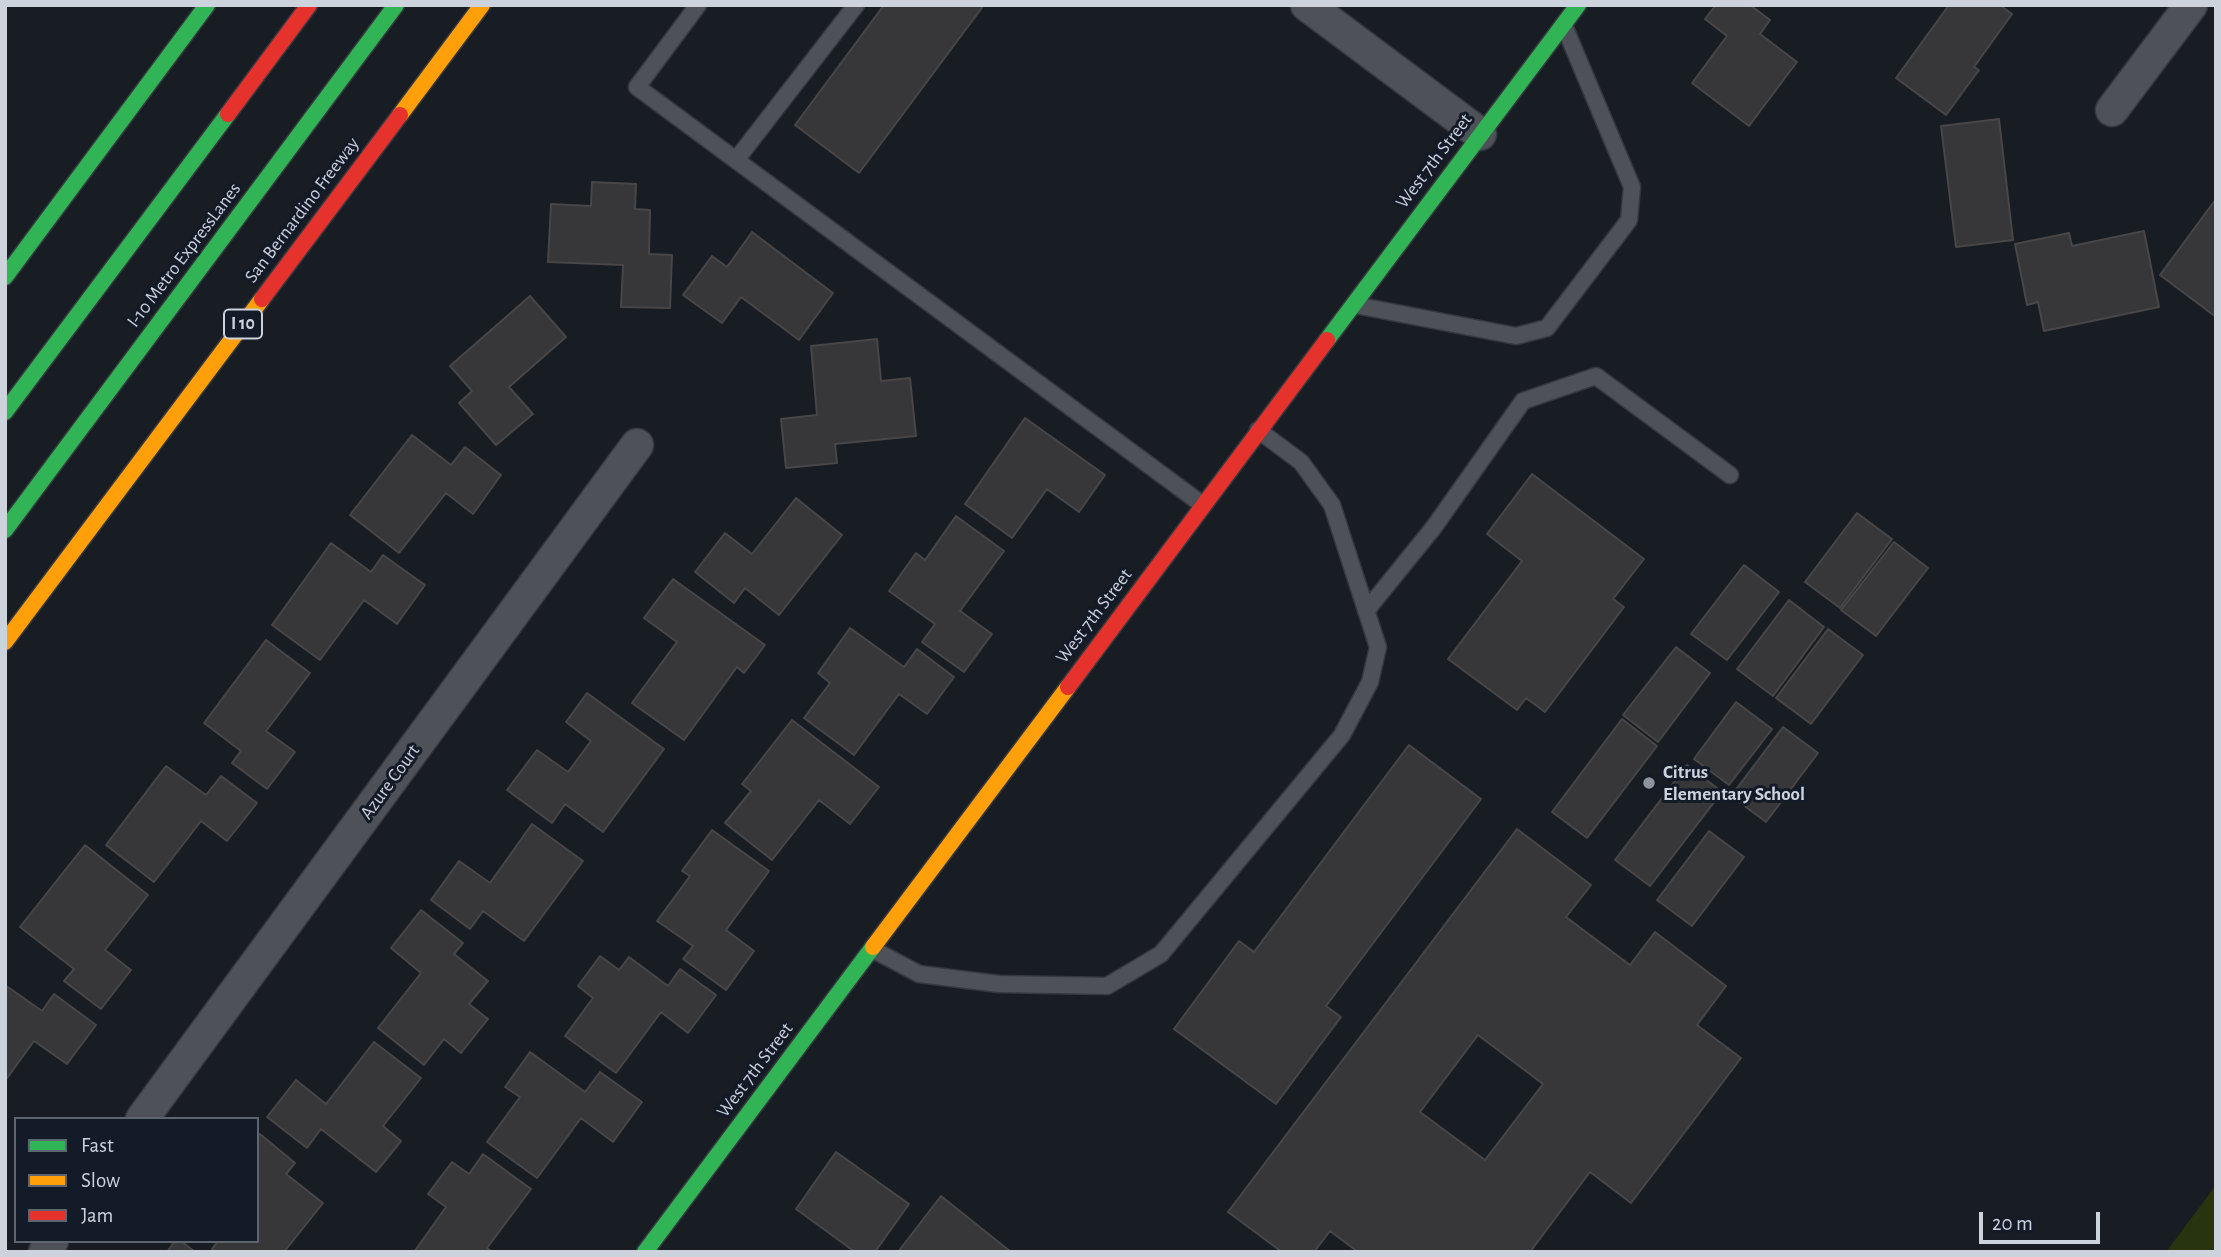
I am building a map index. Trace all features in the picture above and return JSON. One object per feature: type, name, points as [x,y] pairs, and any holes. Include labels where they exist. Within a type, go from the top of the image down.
[{"type":"main road","points":[[5,277],[207,5]]},
{"type":"main road","points":[[5,412],[309,5]]},
{"type":"main road","name":"I-10 Metro ExpressLanes","points":[[5,530],[396,5]]},
{"type":"main road","name":"San Bernardino Freeway","points":[[5,642],[482,5]]},
{"type":"main road","name":"West 7th Street","points":[[650,1250],[1258,430],[1578,5]]},
{"type":"street","points":[[1307,5],[1480,134]]},
{"type":"street","points":[[2112,110],[2191,5]]},
{"type":"street","name":"Azure Court","points":[[143,1117],[638,445]]},
{"type":"lane","points":[[698,5],[637,87],[1203,505]]},
{"type":"lane","points":[[736,160],[856,5]]},
{"type":"lane","points":[[1352,305],[1516,336],[1547,328],[1629,219],[1632,187],[1563,24]]},
{"type":"lane","points":[[1366,611],[1434,527],[1523,401],[1596,376],[1730,475]]},
{"type":"lane","points":[[872,949],[919,974],[999,984],[1107,986],[1161,954],[1342,735],[1370,682],[1378,647],[1332,505],[1301,462],[1258,430]]},
{"type":"green space","points":[[2216,1185],[2216,1252],[2166,1252]]},
{"type":"building","points":[[884,5],[984,5],[859,173],[795,125]]},
{"type":"building","points":[[1716,5],[1750,5],[1770,20],[1760,34],[1797,62],[1749,126],[1692,83],[1727,36],[1705,19]]},
{"type":"building","points":[[1949,5],[2000,5],[2012,14],[1974,67],[1979,70],[1946,115],[1896,78]]},
{"type":"building","points":[[1999,119],[2013,240],[1956,247],[1941,126]]},
{"type":"building","points":[[592,182],[636,184],[635,209],[650,210],[649,254],[672,255],[670,308],[621,307],[623,265],[548,262],[551,204],[591,206]]},
{"type":"building","points":[[2216,199],[2216,317],[2160,275]]},
{"type":"building","points":[[2144,231],[2159,307],[2044,331],[2038,302],[2027,305],[2015,244],[2069,233],[2072,246]]},
{"type":"building","points":[[752,232],[833,293],[799,340],[741,297],[722,323],[683,295],[712,256],[727,267]]},
{"type":"building","points":[[530,296],[566,337],[509,387],[533,414],[496,445],[459,403],[472,391],[450,366]]},
{"type":"building","points":[[877,339],[881,381],[910,378],[916,436],[835,444],[837,463],[786,468],[781,419],[817,415],[811,346]]},
{"type":"building","points":[[1025,418],[1105,475],[1079,512],[1047,489],[1012,538],[965,504]]},
{"type":"building","points":[[412,435],[451,465],[465,447],[501,475],[473,514],[446,493],[399,553],[350,515]]},
{"type":"building","points":[[1532,474],[1644,559],[1613,599],[1624,607],[1545,712],[1526,698],[1517,710],[1448,659],[1522,561],[1487,534]]},
{"type":"building","points":[[796,498],[842,535],[779,615],[745,588],[734,603],[695,572],[725,533],[752,554]]},
{"type":"building","points":[[1857,513],[1892,539],[1840,608],[1805,582]]},
{"type":"building","points":[[956,516],[1004,551],[960,611],[992,634],[964,672],[922,642],[935,624],[889,591],[916,553],[925,560]]},
{"type":"building","points":[[1894,542],[1928,568],[1876,636],[1841,610]]},
{"type":"building","points":[[331,543],[371,572],[383,555],[425,585],[397,624],[364,600],[320,660],[272,625]]},
{"type":"building","points":[[1744,565],[1779,592],[1727,660],[1691,634]]},
{"type":"building","points":[[673,579],[765,645],[744,673],[737,667],[684,740],[632,703],[677,642],[644,618]]},
{"type":"building","points":[[1789,600],[1824,627],[1773,696],[1737,669]]},
{"type":"building","points":[[850,628],[904,667],[917,649],[954,677],[927,714],[899,694],[854,755],[804,718],[830,683],[818,673]]},
{"type":"building","points":[[1828,629],[1863,655],[1811,724],[1776,698]]},
{"type":"building","points":[[266,640],[310,673],[266,731],[295,752],[267,789],[232,763],[241,751],[204,723]]},
{"type":"building","points":[[1676,647],[1710,673],[1658,742],[1623,715]]},
{"type":"building","points":[[587,693],[664,749],[603,832],[565,804],[552,823],[507,790],[537,750],[568,772],[591,741],[566,722]]},
{"type":"building","points":[[1736,702],[1772,729],[1729,785],[1694,759]]},
{"type":"building","points":[[1622,719],[1657,746],[1587,838],[1552,812]]},
{"type":"building","points":[[792,720],[879,787],[850,824],[819,800],[772,860],[725,823],[751,791],[742,784]]},
{"type":"building","points":[[1783,727],[1818,753],[1766,822],[1731,796]]},
{"type":"building","points":[[1409,745],[1481,799],[1326,1006],[1341,1017],[1276,1104],[1174,1029],[1239,941],[1254,952]]},
{"type":"building","points":[[1687,765],[1722,792],[1650,886],[1615,860]]},
{"type":"building","points":[[166,766],[206,795],[221,776],[257,803],[227,841],[201,821],[154,882],[106,845]]},
{"type":"building","points":[[532,824],[583,861],[524,941],[483,911],[470,929],[431,900],[459,861],[490,883]]},
{"type":"building","points":[[1517,829],[1591,885],[1566,917],[1630,965],[1655,932],[1726,986],[1697,1025],[1741,1058],[1631,1203],[1590,1172],[1530,1252],[1358,1252],[1330,1231],[1314,1252],[1282,1252],[1228,1212]],"holes":[[[1478,1035],[1543,1084],[1485,1160],[1420,1112]]]},
{"type":"building","points":[[712,830],[769,871],[726,930],[754,951],[726,990],[683,959],[693,946],[657,921],[690,876],[682,871]]},
{"type":"building","points":[[1709,831],[1744,857],[1692,926],[1657,900]]},
{"type":"building","points":[[85,845],[148,895],[105,950],[131,970],[101,1009],[64,981],[74,969],[20,927]]},
{"type":"building","points":[[421,910],[463,943],[454,954],[488,981],[469,1004],[488,1019],[461,1053],[444,1039],[424,1065],[378,1028],[421,973],[391,948]]},
{"type":"building","points":[[600,956],[619,970],[629,957],[668,986],[680,969],[716,995],[688,1033],[661,1012],[616,1073],[565,1036],[593,998],[578,986]]},
{"type":"building","points":[[5,985],[42,1011],[54,994],[96,1025],[67,1064],[34,1041],[5,1081]]},
{"type":"building","points":[[374,1042],[421,1078],[383,1126],[401,1141],[376,1172],[321,1129],[307,1148],[267,1117],[296,1080],[326,1104]]},
{"type":"building","points":[[530,1052],[585,1092],[600,1072],[642,1102],[613,1142],[581,1118],[537,1178],[487,1142],[520,1097],[505,1087]]},
{"type":"building","points":[[259,1135],[295,1163],[286,1174],[323,1203],[284,1252],[215,1252],[212,1249],[216,1243],[259,1243]]},
{"type":"building","points":[[836,1152],[909,1204],[875,1252],[855,1252],[796,1209]]},
{"type":"building","points":[[483,1154],[531,1189],[487,1248],[492,1252],[414,1252],[446,1207],[428,1194],[452,1162],[469,1174]]},
{"type":"building","points":[[941,1196],[1011,1252],[898,1252]]},
{"type":"building","points":[[174,1243],[184,1243],[195,1252],[167,1252]]},
{"type":"traffic: fast","points":[[5,277],[207,5]]},
{"type":"traffic: fast","points":[[5,530],[396,5]]},
{"type":"traffic: fast","points":[[1327,340],[1578,5]]},
{"type":"traffic: fast","points":[[5,412],[228,114]]},
{"type":"traffic: fast","points":[[645,1252],[873,947]]},
{"type":"traffic: slow","points":[[400,115],[482,5]]},
{"type":"traffic: slow","points":[[5,642],[262,299]]},
{"type":"traffic: slow","points":[[873,947],[1068,687]]},
{"type":"traffic: jam","points":[[228,114],[309,5]]},
{"type":"traffic: jam","points":[[262,299],[400,115]]},
{"type":"traffic: jam","points":[[1068,687],[1327,340]]},
{"type":"place","name":"Citrus Elementary School","points":[[1649,783]]}]
